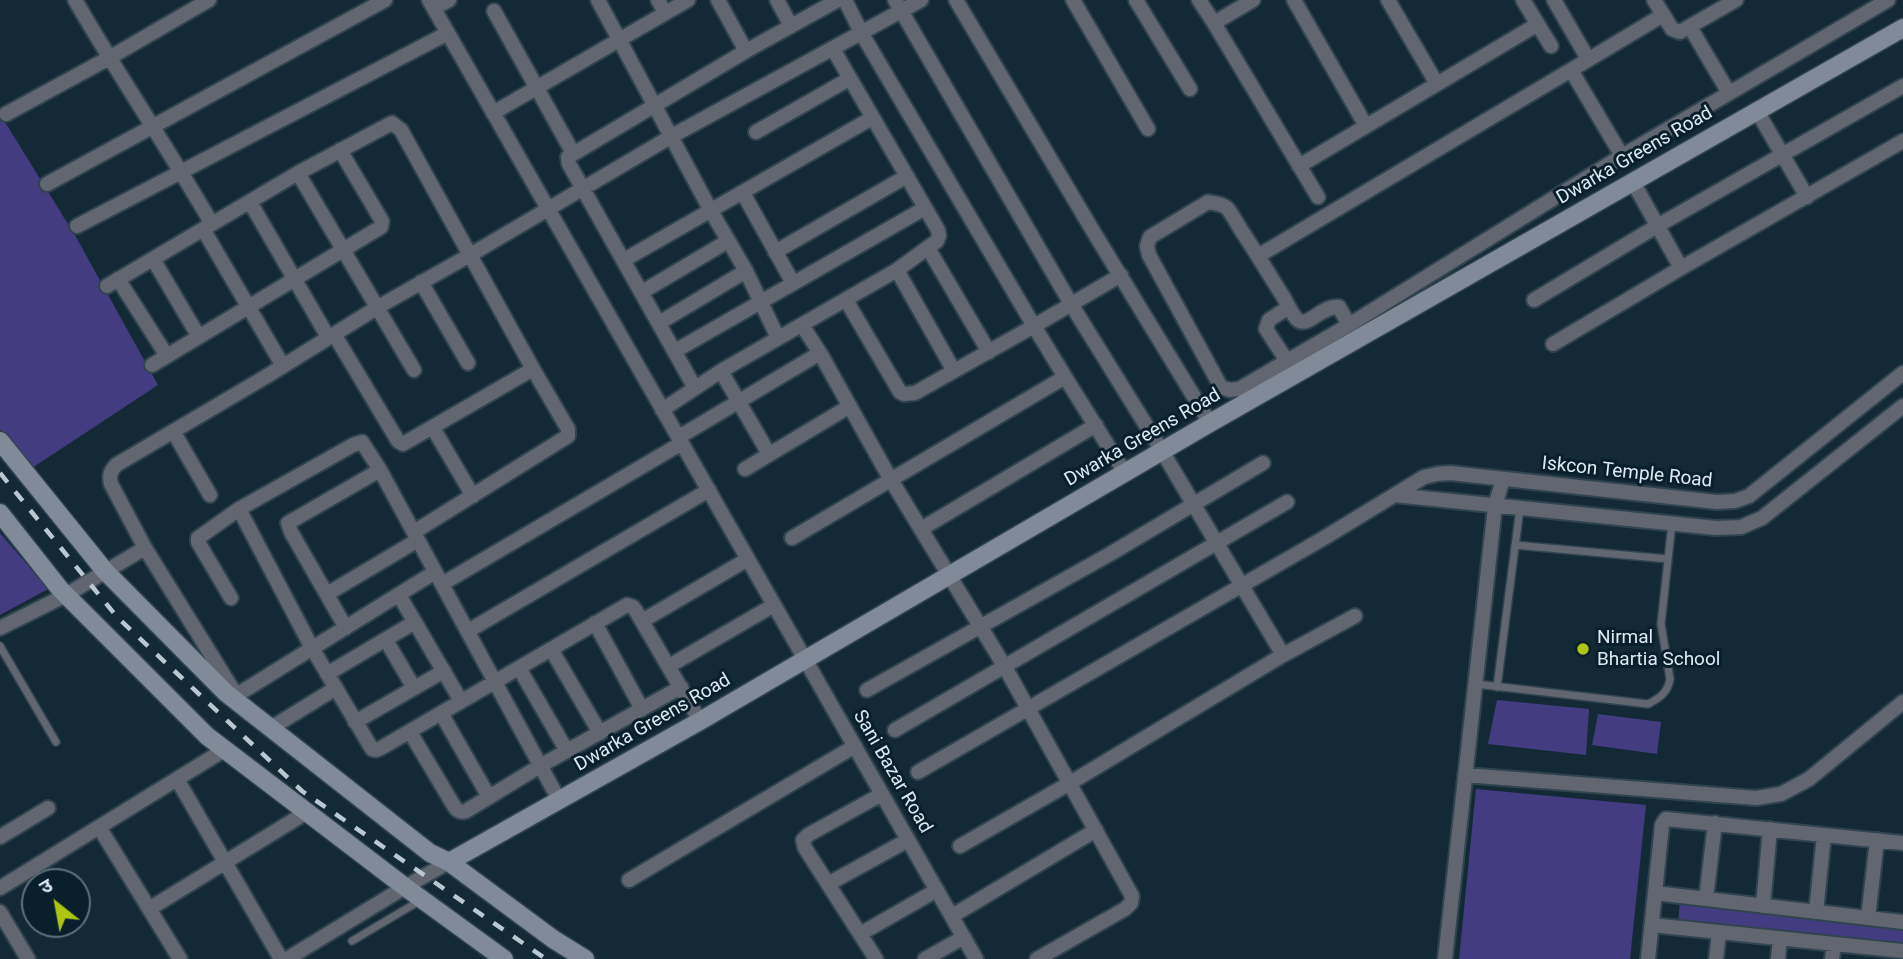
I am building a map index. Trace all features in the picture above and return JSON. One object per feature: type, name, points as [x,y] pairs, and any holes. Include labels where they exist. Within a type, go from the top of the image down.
[{"type":"street","points":[[75,0],[181,172],[248,307],[283,366]]},
{"type":"street","points":[[6,114],[209,0]]},
{"type":"street","points":[[47,184],[385,0]]},
{"type":"street","points":[[431,4],[449,0]]},
{"type":"street","points":[[598,0],[746,271],[778,338]]},
{"type":"street","points":[[494,113],[620,39],[661,6],[688,0]]},
{"type":"street","points":[[718,0],[746,51]]},
{"type":"street","points":[[777,0],[791,26]]},
{"type":"street","points":[[695,388],[568,157],[746,51],[838,0]]},
{"type":"street","points":[[845,0],[1034,326],[1125,473]]},
{"type":"street","points":[[234,697],[145,548],[111,484],[111,470],[331,335],[671,136],[862,33],[898,6],[921,0]]},
{"type":"street","points":[[956,0],[1210,423]]},
{"type":"street","points":[[1073,0],[1148,130]]},
{"type":"street","points":[[1136,0],[1190,89]]},
{"type":"street","points":[[1199,0],[1318,197]]},
{"type":"street","points":[[1214,23],[1254,0]]},
{"type":"street","points":[[1294,0],[1366,126]]},
{"type":"street","points":[[1388,0],[1437,84]]},
{"type":"street","points":[[1523,0],[1551,46]]},
{"type":"street","points":[[1554,0],[1588,60]]},
{"type":"street","points":[[1654,0],[1672,29],[1680,32],[1736,0]]},
{"type":"street","points":[[1349,324],[1339,307],[1329,307],[1308,321],[1296,319],[1226,207],[1208,202],[1150,237],[1147,246],[1149,255],[1222,387],[1239,389],[1287,361],[1318,352],[1349,324],[1622,156],[1888,0]]},
{"type":"street","name":"Sani Bazar Road","points":[[431,4],[976,959]]},
{"type":"street","points":[[898,6],[1071,304],[1283,655]]},
{"type":"street","points":[[494,11],[573,153]]},
{"type":"street","points":[[1258,256],[1662,15]]},
{"type":"street","points":[[1299,166],[1538,24]]},
{"type":"street","points":[[1690,27],[1729,93]]},
{"type":"street","name":"Dwarka Greens Road","points":[[287,959],[405,887],[700,721],[1210,423],[1318,352],[1633,182],[1903,27]]},
{"type":"street","points":[[77,226],[448,33]]},
{"type":"street","points":[[662,410],[722,371],[897,270],[937,241],[939,236],[925,208],[833,49]]},
{"type":"street","points":[[1572,70],[1622,156]]},
{"type":"street","points":[[756,132],[849,79]]},
{"type":"street","points":[[1534,300],[1657,226],[1903,86]]},
{"type":"street","points":[[1757,111],[1807,197]]},
{"type":"street","points":[[624,260],[872,118]]},
{"type":"street","points":[[167,356],[113,282],[298,173],[392,122],[397,125],[568,429],[568,436],[472,496],[327,594]]},
{"type":"street","points":[[1553,344],[1903,141]]},
{"type":"street","points":[[152,365],[379,229],[383,224],[340,150]]},
{"type":"street","points":[[298,173],[414,370]]},
{"type":"street","points":[[775,252],[907,176]]},
{"type":"street","points":[[1633,182],[1681,268]]},
{"type":"street","points":[[743,193],[793,283]]},
{"type":"street","points":[[250,202],[295,279],[400,443],[407,443],[533,369]]},
{"type":"street","points":[[675,351],[925,208]]},
{"type":"street","points":[[642,292],[729,242]]},
{"type":"street","points":[[928,247],[989,352]]},
{"type":"street","points":[[153,258],[199,337]]},
{"type":"street","points":[[897,270],[954,371]]},
{"type":"street","points":[[659,323],[746,271]]},
{"type":"street","points":[[846,300],[900,392],[915,393],[1121,275]]},
{"type":"street","points":[[421,282],[468,363]]},
{"type":"street","points":[[1287,361],[1266,330],[1269,320],[1289,306]]},
{"type":"street","points":[[802,325],[891,480],[1005,667],[1132,896],[1131,902],[1125,908],[1037,959]]},
{"type":"street","points":[[234,697],[400,595],[439,578],[680,440],[820,353]]},
{"type":"street","points":[[722,371],[769,454]]},
{"type":"street","name":"Iskcon Temple Road","points":[[918,772],[1324,538],[1412,483],[1437,474],[1450,473],[1717,502],[1735,501],[1749,496],[1903,373]]},
{"type":"street","points":[[792,538],[1065,377]]},
{"type":"street","points":[[745,469],[850,406]]},
{"type":"street","points":[[1394,495],[1716,528],[1741,527],[1762,518],[1903,406]]},
{"type":"street","points":[[921,529],[1096,425]]},
{"type":"street","points":[[433,428],[472,496]]},
{"type":"street","points":[[173,431],[210,495]]},
{"type":"street","points":[[0,441],[105,571],[234,697],[430,853],[449,862],[553,939],[585,959]]},
{"type":"street","points":[[231,598],[198,538],[239,509],[362,442],[380,470],[559,800]]},
{"type":"street","points":[[867,690],[1263,463]]},
{"type":"street","points":[[346,628],[291,532],[289,523],[380,470]]},
{"type":"street","points":[[1445,959],[1495,506],[1503,479]]},
{"type":"street","points":[[468,631],[709,490]]},
{"type":"street","points":[[895,730],[1287,502]]},
{"type":"street","points":[[239,509],[312,648],[372,749],[376,750],[410,732],[627,605],[633,607],[642,621],[700,721]]},
{"type":"street","points":[[0,513],[66,595],[207,736],[504,959]]},
{"type":"street","points":[[0,628],[66,595],[145,548]]},
{"type":"street","points":[[642,621],[748,559]]},
{"type":"street","points":[[400,595],[461,701]]},
{"type":"street","points":[[669,666],[774,605]]},
{"type":"street","points":[[960,846],[1283,655],[1356,616]]},
{"type":"street","points":[[327,674],[415,622]]},
{"type":"street","points":[[595,623],[642,709]]},
{"type":"street","points":[[386,639],[414,688]]},
{"type":"street","points":[[551,649],[600,733]]},
{"type":"street","points":[[519,668],[567,751]]},
{"type":"street","points":[[355,722],[443,671]]},
{"type":"street","points":[[410,732],[457,810],[462,812],[681,687]]},
{"type":"street","points":[[271,728],[335,688]]},
{"type":"street","points":[[1465,775],[1756,799],[1781,794],[1808,779],[1903,702]]},
{"type":"street","points":[[441,713],[489,797]]},
{"type":"street","points":[[629,880],[855,746]]},
{"type":"street","points":[[0,888],[225,750]]},
{"type":"street","points":[[177,779],[281,959]]},
{"type":"street","points":[[876,959],[805,848],[803,840],[882,794]]},
{"type":"street","points":[[0,837],[48,808]]},
{"type":"street","points":[[149,909],[307,812]]},
{"type":"street","points":[[1648,959],[1662,825],[1666,819],[1903,843]]},
{"type":"street","points":[[1706,899],[1715,823]]},
{"type":"street","points":[[99,827],[180,959]]},
{"type":"street","points":[[1763,906],[1770,829]]},
{"type":"street","points":[[952,916],[1096,830]]},
{"type":"street","points":[[1816,912],[1824,835]]},
{"type":"street","points":[[828,884],[908,839]]},
{"type":"street","points":[[1868,918],[1877,840]]},
{"type":"street","points":[[860,934],[937,890]]},
{"type":"street","points":[[1655,893],[1903,922]]},
{"type":"street","points":[[0,912],[28,959]]},
{"type":"street","points":[[1652,925],[1834,944],[1887,954],[1903,951]]},
{"type":"street","points":[[1716,959],[1719,932]]},
{"type":"street","points":[[925,959],[964,937]]},
{"type":"street","points":[[1777,959],[1780,938]]},
{"type":"street","points":[[1832,959],[1834,944]]},
{"type":"lane","points":[[1497,687],[1520,508]]},
{"type":"lane","points":[[1475,684],[1648,704],[1663,695],[1670,679],[1661,624],[1672,523]]},
{"type":"lane","points":[[1515,545],[1668,559]]},
{"type":"lane","points":[[0,646],[56,742]]},
{"type":"lane","points":[[352,941],[422,900]]},
{"type":"shaded area","points":[[0,114],[76,237],[158,385],[32,468],[0,429]]},
{"type":"shaded area","points":[[0,533],[48,589],[0,615]]},
{"type":"shaded area","points":[[1497,700],[1589,709],[1586,755],[1488,744]]},
{"type":"shaded area","points":[[1598,714],[1661,722],[1657,754],[1592,745]]},
{"type":"shaded area","points":[[1476,789],[1646,805],[1630,959],[1459,959]]},
{"type":"shaded area","points":[[1680,901],[1903,926],[1903,949],[1678,923]]},
{"type":"railway","points":[[0,473],[117,617],[302,791],[546,959]]},
{"type":"place","name":"Nirmal Bhartia School","points":[[1583,649]]}]
